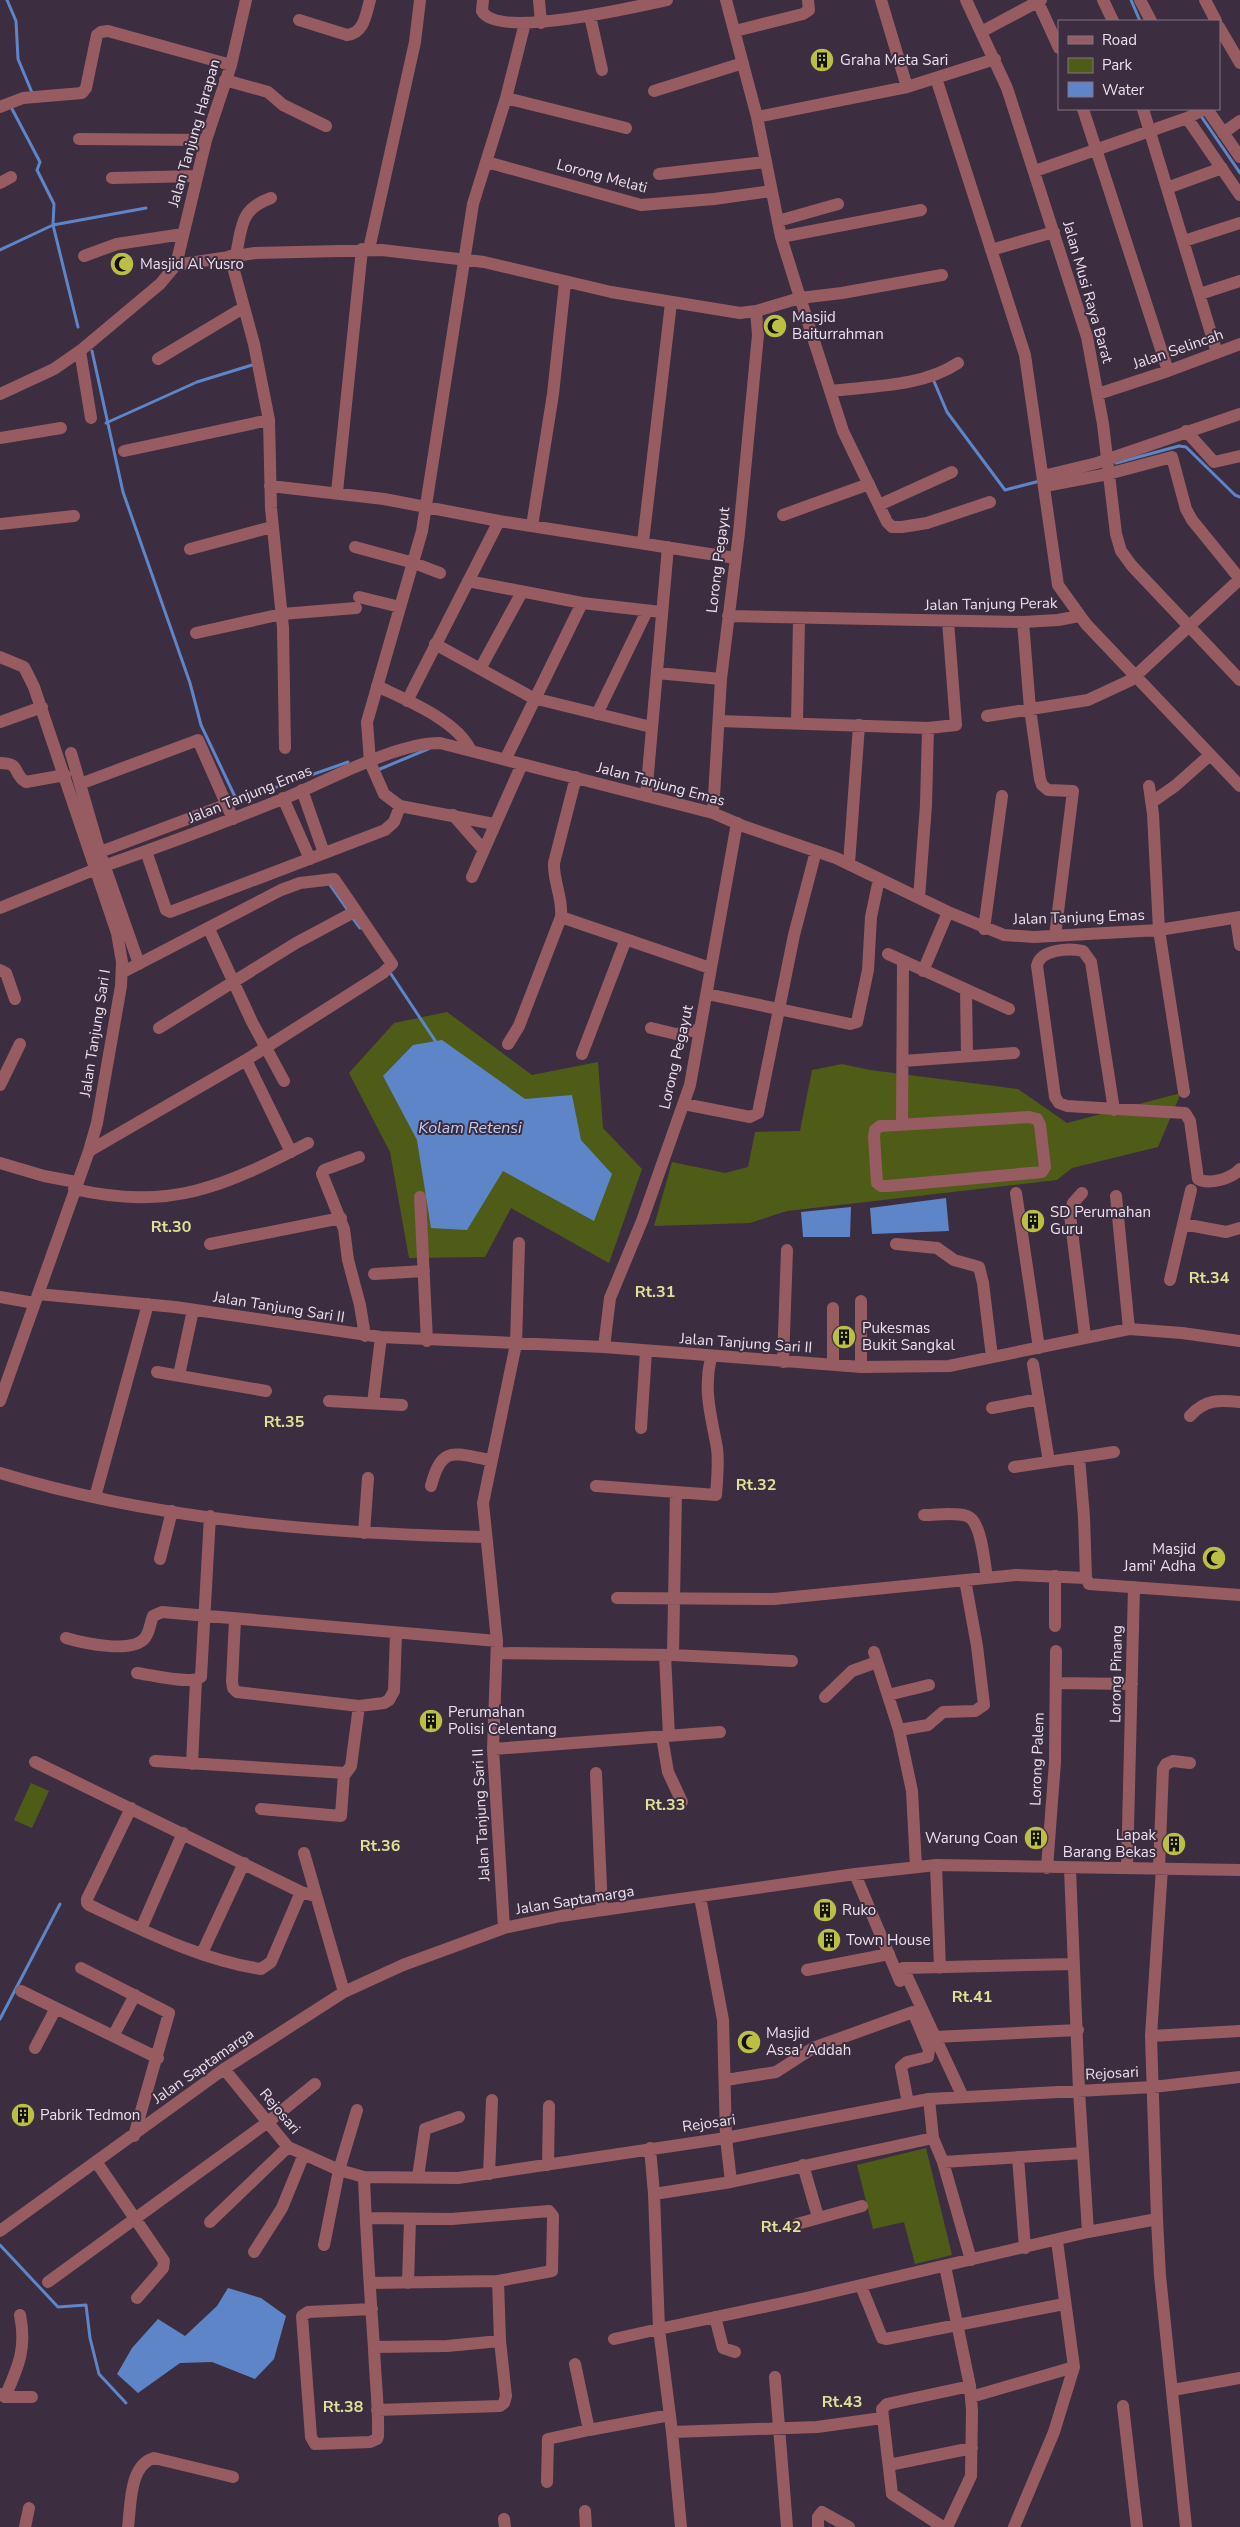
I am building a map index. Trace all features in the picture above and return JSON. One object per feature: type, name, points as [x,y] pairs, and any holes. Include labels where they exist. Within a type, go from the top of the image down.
[{"type":"street","name":"Jalan Tanjung Harapan","points":[[0,394],[54,369],[80,351],[154,290],[176,265],[196,176],[231,64],[246,0]]},
{"type":"street","points":[[299,20],[347,35],[355,34],[360,30],[370,0]]},
{"type":"street","points":[[337,492],[366,249],[415,42],[420,0]]},
{"type":"street","points":[[483,0],[482,11],[486,17],[525,23],[590,16],[668,0]]},
{"type":"street","points":[[539,0],[541,22]]},
{"type":"street","points":[[726,0],[757,117],[781,237],[843,431],[888,524],[902,527],[941,519],[990,502]]},
{"type":"street","points":[[735,31],[807,12],[809,9],[808,0]]},
{"type":"street","points":[[881,0],[907,87]]},
{"type":"street","name":"Jalan Musi Raya Barat","points":[[966,0],[1008,88],[1087,338],[1098,394],[1116,534],[1121,551],[1132,566],[1240,680]]},
{"type":"street","points":[[981,32],[1039,0],[1058,46]]},
{"type":"street","points":[[1102,0],[1112,20]]},
{"type":"street","points":[[1140,0],[1150,20]]},
{"type":"street","points":[[1205,0],[1215,20]]},
{"type":"street","points":[[590,16],[602,70]]},
{"type":"street","points":[[494,824],[400,806],[384,794],[370,762],[367,722],[414,562],[426,507],[473,204],[506,98],[525,23]]},
{"type":"street","points":[[1220,29],[1240,62]]},
{"type":"street","points":[[0,107],[28,98],[74,96],[84,91],[97,34],[101,32],[136,38],[231,64]]},
{"type":"street","points":[[757,117],[907,87],[995,60]]},
{"type":"street","points":[[654,91],[742,63]]},
{"type":"street","points":[[936,78],[1025,356],[1058,585],[1079,616]]},
{"type":"street","points":[[225,80],[268,92],[283,105],[326,126]]},
{"type":"street","points":[[506,98],[626,128]]},
{"type":"street","points":[[1083,110],[1168,371]]},
{"type":"street","points":[[1143,110],[1217,353]]},
{"type":"street","points":[[1035,171],[1199,112]]},
{"type":"street","points":[[1199,112],[1223,133],[1240,157]]},
{"type":"street","points":[[1199,112],[1222,168],[1240,195]]},
{"type":"street","points":[[1223,133],[1240,121]]},
{"type":"street","points":[[79,139],[206,140]]},
{"type":"street","name":"Lorong Melati","points":[[487,162],[641,205],[714,199],[771,191]]},
{"type":"street","points":[[659,174],[765,162]]},
{"type":"street","points":[[1167,188],[1222,168]]},
{"type":"street","points":[[112,178],[196,176]]},
{"type":"street","points":[[271,198],[260,202],[248,211],[233,256],[243,308],[261,372],[269,420],[272,527],[282,614],[285,748]]},
{"type":"street","points":[[778,221],[838,204]]},
{"type":"street","points":[[781,237],[922,210]]},
{"type":"street","points":[[1184,241],[1240,223]]},
{"type":"street","points":[[991,250],[1054,232]]},
{"type":"street","points":[[84,256],[116,244],[184,234]]},
{"type":"street","points":[[176,265],[233,256],[366,249],[464,258],[566,283],[740,313],[756,311],[800,298],[942,275]]},
{"type":"street","points":[[1200,294],[1240,281]]},
{"type":"street","points":[[532,526],[553,394],[566,283]]},
{"type":"street","points":[[643,542],[671,302]]},
{"type":"street","points":[[158,359],[243,308]]},
{"type":"street","name":"Lorong Pegayut","points":[[713,813],[721,679],[758,335],[756,311]]},
{"type":"street","name":"Jalan Selincah","points":[[1098,394],[1168,371],[1240,344]]},
{"type":"street","points":[[80,351],[91,418]]},
{"type":"street","points":[[830,392],[936,375],[958,363]]},
{"type":"street","points":[[1108,467],[1186,431],[1240,414]]},
{"type":"street","points":[[124,451],[269,420]]},
{"type":"street","points":[[0,438],[61,428]]},
{"type":"street","points":[[1186,431],[1214,462],[1240,456]]},
{"type":"street","points":[[987,716],[1096,698],[1136,677],[1188,625],[1240,579],[1192,520],[1186,509],[1173,457],[1108,467],[1044,481]]},
{"type":"street","points":[[879,505],[952,472]]},
{"type":"street","points":[[783,515],[869,484]]},
{"type":"street","points":[[270,486],[337,492],[499,521],[643,542],[735,558]]},
{"type":"street","points":[[0,524],[74,516]]},
{"type":"street","points":[[408,701],[435,644],[499,521]]},
{"type":"street","points":[[190,549],[272,527]]},
{"type":"street","points":[[646,796],[668,546]]},
{"type":"street","points":[[355,547],[414,562],[440,573]]},
{"type":"street","points":[[468,581],[582,603],[662,612]]},
{"type":"street","points":[[480,669],[522,592]]},
{"type":"street","points":[[196,633],[282,614],[358,602],[400,607]]},
{"type":"street","points":[[506,758],[533,698],[582,603]]},
{"type":"street","points":[[597,714],[647,611]]},
{"type":"street","name":"Jalan Tanjung Perak","points":[[728,616],[799,619],[1023,622],[1058,620],[1079,616],[1240,786]]},
{"type":"street","points":[[797,722],[799,619]]},
{"type":"street","points":[[719,721],[859,724],[928,728],[956,726],[948,621]]},
{"type":"street","points":[[1023,622],[1030,709],[1042,785],[1048,790],[1073,791],[1055,936]]},
{"type":"street","points":[[435,644],[533,698],[651,727]]},
{"type":"street","name":"Jalan Tanjung Sari I","points":[[0,657],[24,667],[42,707],[65,775],[100,867],[117,932],[122,972],[96,1123],[89,1151],[75,1185],[0,1401]]},
{"type":"street","points":[[657,673],[721,679]]},
{"type":"street","points":[[378,686],[408,701],[454,730],[464,739],[470,750]]},
{"type":"street","points":[[0,722],[42,707]]},
{"type":"street","points":[[849,864],[859,724]]},
{"type":"street","points":[[919,898],[926,805],[928,728]]},
{"type":"street","points":[[80,784],[198,740],[225,805],[233,819]]},
{"type":"street","name":"Jalan Tanjung Emas","points":[[1,906],[100,867],[233,819],[370,762],[428,744],[449,744],[713,813],[849,864],[984,929],[1012,937],[1159,930],[1238,918]]},
{"type":"street","points":[[71,753],[96,854],[225,805]]},
{"type":"street","points":[[1152,802],[1175,786],[1210,755]]},
{"type":"street","points":[[0,763],[14,765],[19,775],[26,782],[65,775]]},
{"type":"street","points":[[472,877],[522,764]]},
{"type":"street","points":[[508,1044],[519,1026],[561,917],[562,905],[554,876],[554,863],[576,777]]},
{"type":"street","points":[[1149,786],[1152,802],[1159,930],[1184,1092]]},
{"type":"street","points":[[293,794],[317,856]]},
{"type":"street","points":[[293,794],[317,856]]},
{"type":"street","points":[[984,929],[1002,796]]},
{"type":"street","points":[[146,851],[166,910],[170,912],[385,830],[394,822],[400,806]]},
{"type":"street","points":[[453,815],[484,849]]},
{"type":"street","name":"Lorong Pegayut","points":[[604,1347],[610,1298],[636,1237],[684,1104],[700,1029],[737,823]]},
{"type":"street","points":[[684,1104],[750,1117],[756,1115],[794,935],[816,851]]},
{"type":"street","points":[[100,867],[139,964]]},
{"type":"street","points":[[89,1151],[267,1048],[387,970],[392,963],[351,913],[336,880],[325,879],[291,886],[122,972]]},
{"type":"street","points":[[706,994],[779,1011],[850,1024],[859,1020],[868,970],[871,917],[879,879]]},
{"type":"street","points":[[923,971],[948,912]]},
{"type":"street","points":[[159,1028],[234,981],[351,913]]},
{"type":"street","points":[[561,917],[710,968]]},
{"type":"street","points":[[1238,918],[1240,945]]},
{"type":"street","points":[[209,929],[284,1081]]},
{"type":"street","points":[[582,1054],[626,939]]},
{"type":"street","points":[[1114,1110],[1091,962],[1083,950],[1050,953],[1040,959],[1037,966],[1055,1097],[1059,1103],[1067,1106],[1114,1110],[1187,1113],[1190,1121],[1198,1179],[1205,1181],[1230,1177],[1240,1169]]},
{"type":"street","points":[[888,954],[1009,1008]]},
{"type":"street","points":[[902,1124],[903,962]]},
{"type":"street","points":[[0,970],[6,973],[15,999]]},
{"type":"street","points":[[966,990],[967,1056]]},
{"type":"street","points":[[651,1028],[676,1034],[700,1029]]},
{"type":"street","points":[[0,1085],[20,1044]]},
{"type":"street","points":[[903,1061],[1014,1053]]},
{"type":"street","points":[[246,1060],[291,1152]]},
{"type":"street","points":[[1035,1118],[1040,1125],[1044,1168],[1039,1173],[881,1186],[877,1180],[875,1130],[884,1126],[902,1124],[1035,1118]]},
{"type":"street","points":[[0,1163],[109,1197],[169,1197],[212,1187],[308,1143]]},
{"type":"street","points":[[359,1157],[322,1173],[341,1218],[346,1236],[348,1260],[360,1305],[365,1336]]},
{"type":"street","points":[[1170,1280],[1191,1190]]},
{"type":"street","points":[[1016,1193],[1039,1348]]},
{"type":"street","points":[[1082,1193],[1073,1203],[1070,1215],[1085,1336]]},
{"type":"street","points":[[1116,1196],[1130,1329]]},
{"type":"street","points":[[420,1197],[427,1341]]},
{"type":"street","points":[[210,1244],[341,1218]]},
{"type":"street","points":[[1183,1224],[1226,1232],[1240,1228]]},
{"type":"street","points":[[516,1344],[519,1243]]},
{"type":"street","points":[[896,1244],[937,1248],[954,1260],[979,1267],[983,1282],[992,1357]]},
{"type":"street","points":[[782,1362],[787,1250]]},
{"type":"street","points":[[374,1274],[424,1271]]},
{"type":"street","name":"Jalan Tanjung Sari II","points":[[0,1297],[148,1304],[382,1338],[604,1347],[861,1368],[941,1366],[1039,1348],[1085,1336],[1130,1329],[1182,1333],[1240,1341]]},
{"type":"street","points":[[861,1300],[861,1368]]},
{"type":"street","points":[[95,1497],[148,1304]]},
{"type":"street","points":[[833,1308],[833,1365]]},
{"type":"street","points":[[179,1375],[192,1310]]},
{"type":"street","points":[[373,1403],[382,1338]]},
{"type":"street","name":"Jalan Tanjung Sari II","points":[[504,1928],[493,1749],[497,1647],[484,1503],[491,1460],[516,1344]]},
{"type":"street","points":[[642,1428],[646,1351]]},
{"type":"street","points":[[596,1486],[716,1495],[717,1450],[711,1426],[706,1384],[711,1357]]},
{"type":"street","points":[[1033,1364],[1049,1462]]},
{"type":"street","points":[[157,1372],[179,1375],[214,1384],[266,1392]]},
{"type":"street","points":[[992,1408],[1039,1399]]},
{"type":"street","points":[[329,1401],[402,1405]]},
{"type":"street","points":[[1190,1416],[1200,1406],[1209,1402],[1240,1402]]},
{"type":"street","points":[[1014,1468],[1114,1452]]},
{"type":"street","points":[[431,1486],[438,1463],[446,1456],[460,1455],[491,1460]]},
{"type":"street","points":[[1079,1457],[1086,1578],[1092,1585],[1240,1595]]},
{"type":"street","points":[[0,1473],[44,1486],[172,1511],[364,1532],[486,1537]]},
{"type":"street","points":[[364,1532],[368,1478]]},
{"type":"street","points":[[676,1492],[674,1598],[665,1736],[668,1772],[682,1802]]},
{"type":"street","points":[[160,1559],[172,1511]]},
{"type":"street","points":[[924,1515],[964,1515],[973,1520],[980,1536],[986,1577]]},
{"type":"street","points":[[192,1764],[196,1680],[202,1673],[210,1516]]},
{"type":"street","points":[[617,1598],[774,1599],[1016,1574],[1086,1578]]},
{"type":"street","points":[[1055,1576],[1055,1626]]},
{"type":"street","points":[[899,1730],[928,1725],[943,1712],[975,1711],[984,1706],[977,1646],[965,1580]]},
{"type":"street","name":"Lorong Pinang","points":[[1127,1868],[1134,1587]]},
{"type":"street","points":[[66,1638],[88,1644],[136,1645],[145,1638],[152,1619],[158,1613],[396,1633],[497,1647],[792,1661]]},
{"type":"street","points":[[234,1620],[232,1682],[233,1688],[237,1692],[359,1706],[384,1703],[393,1695],[396,1633]]},
{"type":"street","name":"Lorong Palem","points":[[1047,1868],[1055,1762],[1056,1651]]},
{"type":"street","points":[[825,1697],[852,1671],[876,1657],[899,1730],[912,1791],[916,1867]]},
{"type":"street","points":[[138,1673],[196,1680]]},
{"type":"street","points":[[1056,1683],[1132,1684]]},
{"type":"street","points":[[888,1695],[929,1685]]},
{"type":"street","points":[[261,1809],[342,1816],[344,1773],[351,1766],[359,1706]]},
{"type":"street","points":[[493,1749],[720,1732]]},
{"type":"street","points":[[155,1761],[344,1773]]},
{"type":"street","points":[[1186,2527],[1160,2276],[1151,2036],[1161,1868],[1163,1769],[1166,1764],[1173,1761],[1190,1763]]},
{"type":"street","points":[[35,1762],[301,1892],[315,1896]]},
{"type":"street","points":[[596,1773],[602,1910]]},
{"type":"street","points":[[131,1808],[86,1903],[141,1929],[202,1953],[259,1969],[267,1967],[271,1962],[301,1892]]},
{"type":"street","points":[[141,1929],[182,1833]]},
{"type":"street","points":[[304,1853],[344,1992]]},
{"type":"street","points":[[202,1953],[244,1863]]},
{"type":"street","name":"Jalan Saptamarga","points":[[1,2230],[224,2070],[344,1992],[403,1965],[504,1928],[602,1910],[854,1874],[936,1865],[995,1864],[1070,1869],[1161,1868],[1240,1870]]},
{"type":"street","points":[[936,1865],[940,1968]]},
{"type":"street","points":[[1070,1869],[1079,2091],[1088,2232]]},
{"type":"street","points":[[854,1874],[929,2050],[928,2057],[907,2062],[901,2067],[908,2103]]},
{"type":"street","points":[[700,1897],[722,2005],[726,2080],[726,2138],[731,2182]]},
{"type":"street","points":[[807,1970],[889,1954]]},
{"type":"street","points":[[962,2095],[903,1968],[1074,1964]]},
{"type":"street","points":[[81,1968],[169,2013],[158,2058],[134,2136]]},
{"type":"street","points":[[22,1991],[158,2058]]},
{"type":"street","points":[[114,2036],[135,1995]]},
{"type":"street","points":[[35,2048],[56,2008]]},
{"type":"street","points":[[726,2080],[776,2072],[821,2044],[913,2012]]},
{"type":"street","points":[[934,2037],[1078,2030]]},
{"type":"street","points":[[1151,2036],[1240,2031]]},
{"type":"street","name":"Rejosari","points":[[224,2070],[288,2147],[339,2170],[364,2177],[458,2178],[726,2138],[929,2099],[962,2095],[1153,2087],[1240,2077]]},
{"type":"street","points":[[48,2282],[268,2122],[314,2084]]},
{"type":"street","points":[[929,2099],[933,2138],[943,2162],[970,2260]]},
{"type":"street","points":[[490,2174],[492,2100]]},
{"type":"street","points":[[548,2165],[549,2106]]},
{"type":"street","points":[[324,2245],[339,2170],[357,2110]]},
{"type":"street","points":[[418,2177],[425,2129],[459,2117]]},
{"type":"street","points":[[654,2194],[731,2182],[933,2138]]},
{"type":"street","points":[[210,2222],[288,2147]]},
{"type":"street","points":[[650,2148],[654,2194],[659,2329],[672,2432],[681,2527]]},
{"type":"street","points":[[943,2162],[1084,2153]]},
{"type":"street","points":[[254,2252],[282,2208],[304,2154]]},
{"type":"street","points":[[1018,2157],[1025,2248]]},
{"type":"street","points":[[96,2163],[136,2218],[164,2261],[163,2268],[137,2298]]},
{"type":"street","points":[[804,2165],[818,2218]]},
{"type":"street","points":[[364,2177],[366,2218],[372,2309],[378,2410],[378,2436],[373,2442],[318,2445],[312,2440],[302,2316],[308,2312],[372,2309]]},
{"type":"street","points":[[797,2224],[862,2206]]},
{"type":"street","points":[[366,2218],[452,2219],[549,2211],[553,2216],[552,2271],[498,2281],[370,2283]]},
{"type":"street","points":[[408,2283],[410,2219]]},
{"type":"street","points":[[614,2339],[1057,2242],[1088,2232],[1157,2219]]},
{"type":"street","points":[[1014,2527],[1054,2432],[1074,2367],[1057,2242]]},
{"type":"street","points":[[945,2266],[971,2391],[972,2448],[972,2470],[969,2483],[947,2527]]},
{"type":"street","points":[[378,2410],[440,2409],[502,2404],[506,2396],[500,2341],[498,2281]]},
{"type":"street","points":[[861,2286],[882,2338],[893,2340],[1064,2304]]},
{"type":"street","points":[[20,2315],[23,2332],[21,2361],[2,2395],[32,2397]]},
{"type":"street","points":[[715,2317],[722,2348],[728,2352],[735,2352]]},
{"type":"street","points":[[374,2347],[447,2346],[500,2341]]},
{"type":"street","points":[[576,2364],[589,2430]]},
{"type":"street","points":[[943,2527],[893,2495],[882,2409],[887,2404],[971,2391],[1074,2367]]},
{"type":"street","points":[[775,2377],[787,2527]]},
{"type":"street","points":[[1173,2390],[1240,2378]]},
{"type":"street","points":[[1124,2406],[1138,2527]]},
{"type":"street","points":[[547,2482],[548,2439],[670,2415]]},
{"type":"street","points":[[672,2432],[830,2426],[882,2418]]},
{"type":"street","points":[[888,2465],[972,2448]]},
{"type":"street","points":[[128,2527],[136,2474],[141,2465],[147,2460],[154,2458],[233,2477]]},
{"type":"street","points":[[25,2527],[29,2508]]},
{"type":"street","points":[[585,2511],[586,2527]]},
{"type":"street","points":[[818,2527],[818,2517],[822,2512],[848,2527]]},
{"type":"green space","points":[[447,1012],[532,1075],[598,1062],[603,1128],[642,1169],[609,1263],[511,1208],[485,1257],[409,1258],[390,1152],[349,1073],[394,1023]]},
{"type":"green space","points":[[842,1064],[870,1070],[1018,1089],[1067,1123],[1181,1093],[1158,1147],[1072,1168],[1057,1180],[787,1211],[750,1223],[654,1226],[672,1162],[725,1173],[748,1167],[755,1132],[800,1131],[812,1070]]},
{"type":"green space","points":[[31,1783],[49,1791],[32,1828],[14,1820]]},
{"type":"green space","points":[[926,2148],[952,2255],[915,2264],[904,2222],[873,2229],[857,2165]]},
{"type":"water","name":"Kolam Retensi","points":[[442,1040],[525,1099],[572,1095],[581,1140],[612,1174],[594,1221],[503,1171],[467,1230],[431,1228],[417,1140],[383,1076],[413,1045]]},
{"type":"water","points":[[946,1198],[949,1231],[872,1234],[870,1208]]},
{"type":"water","points":[[851,1207],[850,1237],[803,1237],[801,1212]]},
{"type":"water","points":[[228,2288],[261,2298],[286,2316],[274,2359],[255,2379],[212,2362],[180,2363],[138,2393],[117,2374],[132,2348],[158,2319],[185,2336],[217,2306]]},
{"type":"waterway","points":[[7,0],[16,21],[18,59],[33,95]]},
{"type":"waterway","points":[[1131,0],[1140,20]]},
{"type":"waterway","points":[[11,107],[40,162],[37,170],[54,204],[53,225],[78,327]]},
{"type":"waterway","points":[[1201,116],[1240,173]]},
{"type":"waterway","points":[[0,250],[53,225],[146,208]]},
{"type":"waterway","points":[[92,351],[123,492],[190,683],[201,725],[237,801],[348,762]]},
{"type":"waterway","points":[[106,423],[197,382],[252,365]]},
{"type":"waterway","points":[[933,379],[947,412],[1005,490],[1040,481]]},
{"type":"waterway","points":[[1116,463],[1179,446],[1186,447],[1235,495],[1240,497]]},
{"type":"waterway","points":[[380,769],[428,749]]},
{"type":"waterway","points":[[328,882],[349,912]]},
{"type":"waterway","points":[[352,917],[360,928]]},
{"type":"waterway","points":[[389,971],[438,1045]]},
{"type":"waterway","points":[[0,2019],[60,1904]]},
{"type":"waterway","points":[[0,2245],[58,2307],[86,2305],[90,2338],[99,2374],[126,2403]]},
{"type":"place","name":"Graha Meta Sari","points":[[822,60]]},
{"type":"place","name":"Masjid Al Yusro","points":[[122,264]]},
{"type":"place","name":"Masjid Baiturrahman","points":[[775,326]]},
{"type":"place","name":"SD Perumahan Guru","points":[[1033,1221]]},
{"type":"place","name":"Pukesmas Bukit Sangkal","points":[[844,1337]]},
{"type":"place","name":"Masjid Jami' Adha","points":[[1214,1558]]},
{"type":"place","name":"Perumahan Polisi Celentang","points":[[431,1721]]},
{"type":"place","name":"Warung Coan","points":[[1036,1838]]},
{"type":"place","name":"Lapak Barang Bekas","points":[[1174,1844]]},
{"type":"place","name":"Ruko","points":[[825,1910]]},
{"type":"place","name":"Town House","points":[[829,1940]]},
{"type":"place","name":"Masjid Assa' Addah","points":[[749,2042]]},
{"type":"place","name":"Pabrik Tedmon","points":[[23,2115]]},
{"type":"district","name":"Rt.30","points":[[171,1226]]},
{"type":"district","name":"Rt.34","points":[[1209,1277]]},
{"type":"district","name":"Rt.31","points":[[655,1291]]},
{"type":"district","name":"Rt.35","points":[[284,1421]]},
{"type":"district","name":"Rt.32","points":[[756,1484]]},
{"type":"district","name":"Rt.33","points":[[665,1804]]},
{"type":"district","name":"Rt.36","points":[[380,1845]]},
{"type":"district","name":"Rt.41","points":[[972,1996]]},
{"type":"district","name":"Rt.42","points":[[781,2226]]},
{"type":"district","name":"Rt.43","points":[[842,2401]]},
{"type":"district","name":"Rt.38","points":[[343,2406]]}]
